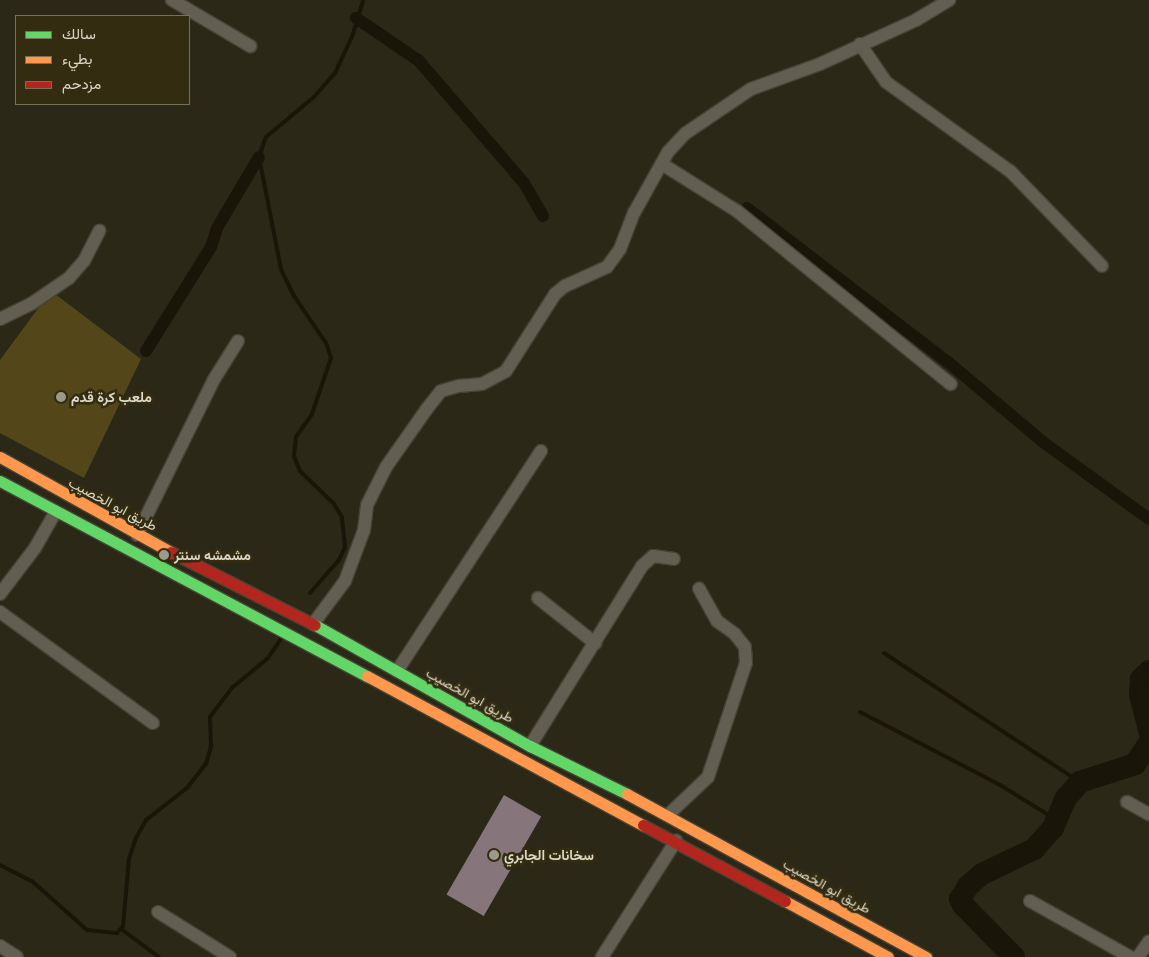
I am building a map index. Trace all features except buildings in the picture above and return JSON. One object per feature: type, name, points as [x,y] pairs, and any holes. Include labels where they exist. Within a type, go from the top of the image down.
[{"type":"main road","name":"طريق ابو الخصيب","points":[[0,457],[137,535],[313,624],[530,746],[668,815],[926,957]]},
{"type":"main road","points":[[11,487],[22,471]]},
{"type":"main road","points":[[0,481],[55,513],[676,841],[888,957]]},
{"type":"main road","points":[[876,952],[885,935]]},
{"type":"street","points":[[172,0],[250,46]]},
{"type":"street","points":[[313,624],[345,581],[364,530],[367,506],[386,467],[426,410],[441,391],[459,386],[482,384],[506,371],[555,294],[565,286],[607,267],[620,249],[634,213],[662,164],[686,133],[751,89],[820,64],[860,44],[916,20],[949,0]]},
{"type":"street","points":[[860,44],[886,82],[1010,171],[1102,266]]},
{"type":"street","points":[[662,164],[736,211],[951,384]]},
{"type":"street","points":[[0,319],[31,304],[69,278],[84,261],[100,232]]},
{"type":"street","points":[[137,535],[213,380],[238,341]]},
{"type":"street","points":[[397,671],[541,451]]},
{"type":"street","points":[[0,594],[35,548],[55,513]]},
{"type":"street","points":[[530,746],[642,566],[654,556],[674,559]]},
{"type":"street","points":[[668,815],[708,777],[746,663],[745,647],[735,634],[717,621],[699,589]]},
{"type":"street","points":[[538,598],[595,643]]},
{"type":"street","points":[[0,612],[153,723]]},
{"type":"street","points":[[1127,802],[1149,814]]},
{"type":"street","points":[[602,957],[676,841]]},
{"type":"street","points":[[1030,901],[1130,957]]},
{"type":"street","points":[[158,912],[230,957]]},
{"type":"street","points":[[1138,957],[1149,941]]},
{"type":"street","points":[[0,946],[16,957]]},
{"type":"shaded area","name":"ملعب كرة قدم","points":[[51,291],[141,359],[84,478],[0,433],[0,360]]},
{"type":"waterway","points":[[310,593],[339,560],[345,547],[342,517],[334,504],[300,471],[294,456],[296,437],[312,414],[331,358],[326,343],[294,296],[281,269],[259,157],[266,137],[314,97],[335,73],[352,37],[363,0]]},
{"type":"waterway","points":[[356,18],[419,61],[524,183],[543,216]]},
{"type":"waterway","points":[[146,351],[211,247],[217,228],[259,157]]},
{"type":"waterway","points":[[747,208],[948,362],[1043,442],[1149,519]]},
{"type":"waterway","points":[[0,865],[32,881],[87,930],[117,933],[123,926],[129,859],[136,838],[146,820],[187,788],[206,764],[211,746],[210,717],[233,687],[268,658],[281,639]]},
{"type":"waterway","points":[[884,653],[1080,782]]},
{"type":"waterway","points":[[1149,671],[1141,679],[1140,694],[1149,730]]},
{"type":"waterway","points":[[860,712],[1000,785],[1057,820]]},
{"type":"waterway","points":[[1014,957],[963,905],[960,899],[968,886],[982,874],[1034,849],[1053,828],[1066,798],[1080,782],[1135,764],[1149,743]]},
{"type":"waterway","points":[[121,929],[159,957]]},
{"type":"traffic: fast","points":[[0,481],[367,676]]},
{"type":"traffic: fast","points":[[315,625],[530,746],[627,794]]},
{"type":"traffic: slow","points":[[0,457],[171,552]]},
{"type":"traffic: slow","points":[[367,676],[643,825]]},
{"type":"traffic: slow","points":[[627,794],[926,957]]},
{"type":"traffic: slow","points":[[785,901],[888,957]]},
{"type":"traffic: jam","points":[[171,552],[315,625]]},
{"type":"traffic: jam","points":[[643,825],[785,901]]},
{"type":"place","name":"ملعب كرة قدم","points":[[61,397]]},
{"type":"place","name":"مشمشه سنتر","points":[[164,555]]},
{"type":"place","name":"سخانات الجابري","points":[[494,855]]}]
